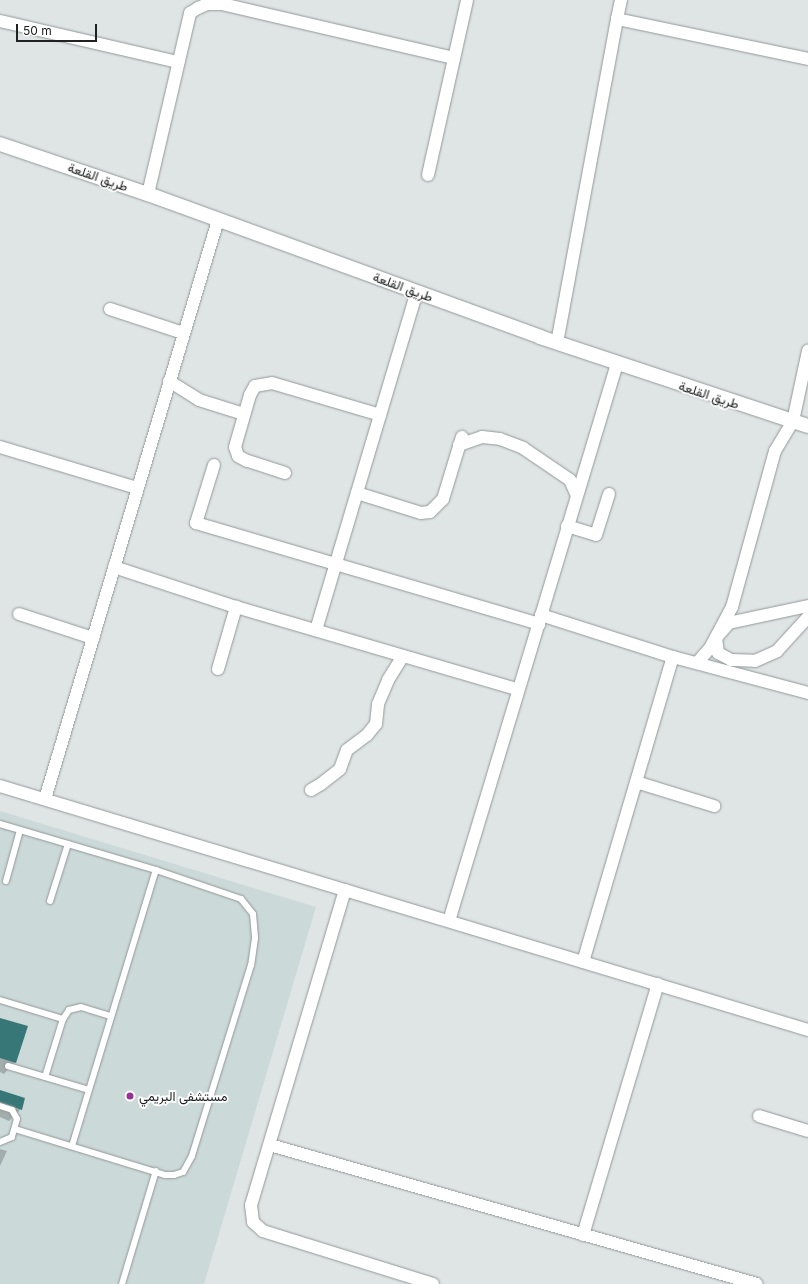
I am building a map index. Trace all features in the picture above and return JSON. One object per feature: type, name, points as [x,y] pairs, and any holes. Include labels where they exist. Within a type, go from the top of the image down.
[{"type":"street","points":[[148,194],[193,0]]},
{"type":"street","points":[[428,175],[467,0]]},
{"type":"street","points":[[557,343],[621,0]]},
{"type":"street","points":[[190,14],[207,4],[219,2],[454,58]]},
{"type":"street","points":[[617,19],[808,58]]},
{"type":"street","points":[[0,21],[178,62]]},
{"type":"street","name":"طريق القلعة","points":[[0,144],[148,194],[617,364],[808,426]]},
{"type":"street","points":[[45,799],[218,220]]},
{"type":"street","points":[[316,630],[417,292]]},
{"type":"street","points":[[110,309],[183,333]]},
{"type":"street","points":[[808,351],[793,421],[775,451],[732,607],[716,638],[718,653],[731,660],[755,661],[777,651],[808,617]]},
{"type":"street","points":[[449,921],[517,689],[540,620],[567,526],[617,364]]},
{"type":"street","points":[[169,381],[199,400],[244,414]]},
{"type":"street","points":[[285,473],[238,456],[235,448],[244,414],[255,386],[272,383],[380,415]]},
{"type":"street","points":[[357,493],[421,513],[430,512],[443,499],[461,441],[482,437],[500,439],[523,448],[570,480],[577,496]]},
{"type":"street","points":[[0,447],[137,488]]},
{"type":"street","points":[[214,465],[196,523],[540,620],[808,693]]},
{"type":"street","points":[[567,526],[596,534],[609,494]]},
{"type":"street","points":[[114,567],[236,607],[517,689]]},
{"type":"street","points":[[696,663],[729,623],[808,606]]},
{"type":"street","points":[[218,670],[236,607]]},
{"type":"street","points":[[19,614],[93,638]]},
{"type":"street","points":[[311,790],[340,769],[347,750],[367,735],[376,724],[378,704],[388,680],[403,656]]},
{"type":"street","points":[[583,962],[673,656]]},
{"type":"street","points":[[636,782],[714,806]]},
{"type":"street","points":[[0,786],[808,1030]]},
{"type":"street","points":[[346,890],[270,1145],[250,1205],[253,1222],[264,1231],[433,1284]]},
{"type":"street","points":[[583,1234],[658,984]]},
{"type":"street","points":[[759,1116],[808,1131]]},
{"type":"street","points":[[270,1145],[752,1283]]},
{"type":"lane","points":[[0,824],[156,870],[240,899],[253,914],[255,938],[252,965],[189,1165],[174,1175],[14,1129]]},
{"type":"lane","points":[[6,881],[20,830]]},
{"type":"lane","points":[[50,901],[68,844]]},
{"type":"lane","points":[[72,1146],[156,870]]},
{"type":"lane","points":[[0,1000],[63,1019]]},
{"type":"lane","points":[[45,1077],[63,1019],[69,1010],[81,1007],[111,1016]]},
{"type":"lane","points":[[8,1066],[89,1090]]},
{"type":"lane","points":[[0,1106],[15,1112],[17,1119],[9,1140],[0,1142]]},
{"type":"lane","points":[[122,1284],[156,1171]]},
{"type":"shaded area","name":"مستشفى البريمي","points":[[0,811],[316,907],[204,1284],[0,1284]]},
{"type":"building","points":[[0,1018],[28,1026],[16,1063],[0,1058]]},
{"type":"building","points":[[0,1090],[25,1098],[22,1110],[0,1102]]},
{"type":"place","name":"مستشفى البريمي","points":[[130,1096]]}]
